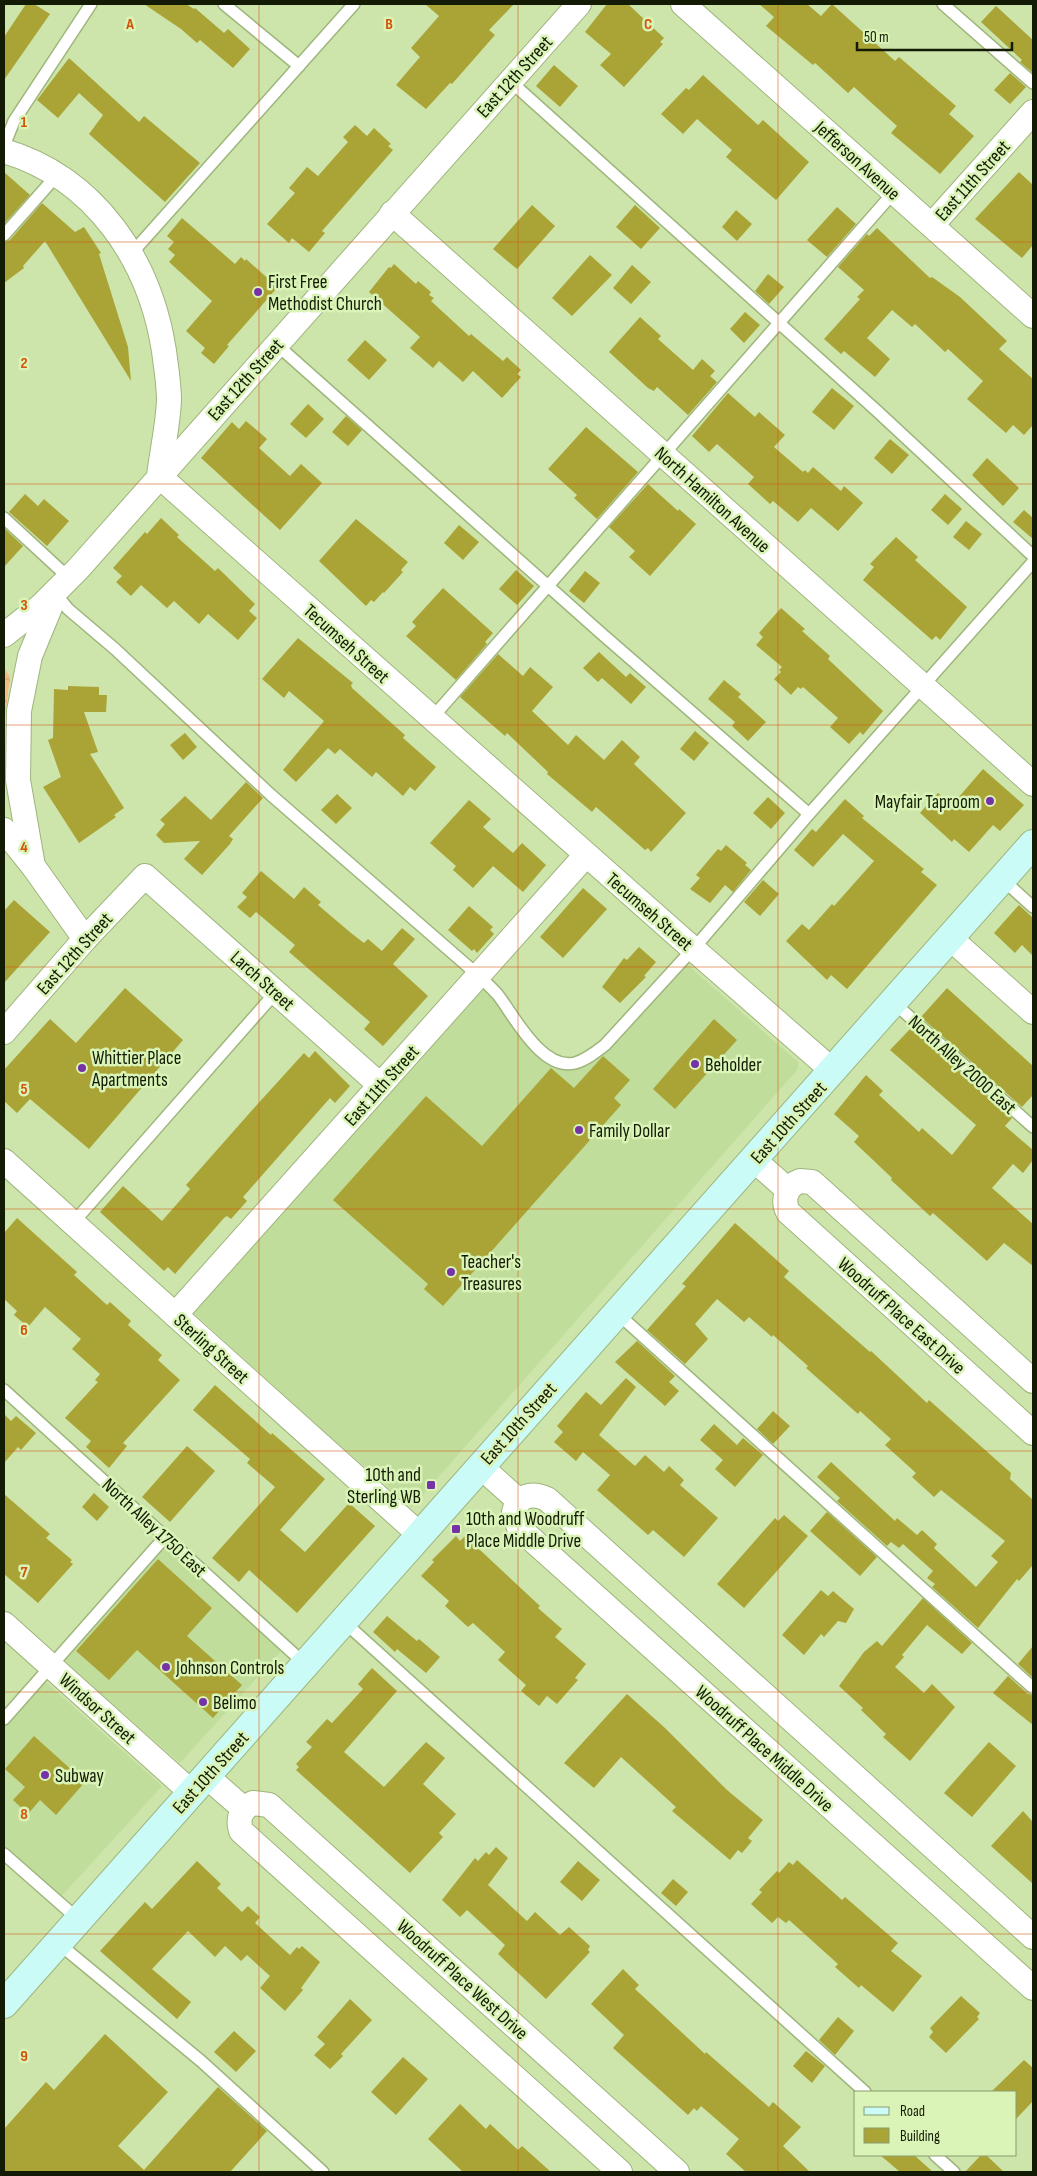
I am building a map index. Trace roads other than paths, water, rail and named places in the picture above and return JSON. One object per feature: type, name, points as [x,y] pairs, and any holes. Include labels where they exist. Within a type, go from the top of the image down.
[{"type":"main road","name":"East 10th Street","points":[[4,2004],[1033,844]]},
{"type":"street","name":"East 12th Street","points":[[4,635],[62,586],[579,4]]},
{"type":"street","name":"Jefferson Avenue","points":[[683,4],[1033,316]]},
{"type":"street","name":"East 11th Street","points":[[932,225],[1033,112]]},
{"type":"street","points":[[4,151],[28,160],[56,175],[84,196],[105,216],[132,253],[152,298],[166,363],[169,400],[159,476]]},
{"type":"street","name":"North Hamilton Avenue","points":[[392,213],[1033,784]]},
{"type":"street","name":"Tecumseh Street","points":[[159,476],[692,949],[833,1071]]},
{"type":"street","points":[[33,866],[18,780],[19,711],[30,656],[62,586]]},
{"type":"street","points":[[4,830],[33,866],[85,939]]},
{"type":"street","name":"East 11th Street","points":[[175,1315],[586,855]]},
{"type":"street","name":"East 12th Street","points":[[4,1032],[85,939],[145,876]]},
{"type":"street","name":"Larch Street","points":[[145,876],[380,1085]]},
{"type":"street","points":[[950,938],[1033,1012]]},
{"type":"street","points":[[754,1160],[788,1190]]},
{"type":"street","name":"Sterling Street","points":[[4,1161],[419,1534]]},
{"type":"street","name":"Woodruff Place East Drive","points":[[1033,1381],[812,1182],[800,1181],[788,1190],[785,1202],[788,1212],[1033,1433]]},
{"type":"street","points":[[480,1466],[519,1501]]},
{"type":"street","name":"Woodruff Place Middle Drive","points":[[1033,1937],[547,1499],[537,1494],[528,1495],[519,1501],[514,1512],[519,1528],[1033,1988]]},
{"type":"street","name":"Windsor Street","points":[[4,1624],[50,1665],[199,1784]]},
{"type":"street","points":[[199,1784],[244,1809]]},
{"type":"street","name":"Woodruff Place West Drive","points":[[620,2172],[241,1831],[239,1822],[244,1809],[253,1803],[269,1805],[677,2172]]},
{"type":"lane","points":[[4,146],[14,122],[91,4]]},
{"type":"lane","points":[[224,4],[299,66]]},
{"type":"lane","points":[[132,253],[354,4]]},
{"type":"lane","points":[[943,4],[1033,83]]},
{"type":"lane","points":[[510,81],[780,324],[1033,556]]},
{"type":"lane","points":[[4,235],[56,175]]},
{"type":"lane","points":[[432,718],[665,456],[894,192]]},
{"type":"lane","points":[[276,344],[548,586],[809,814]]},
{"type":"lane","points":[[4,518],[62,586],[68,609],[115,649],[271,795],[497,993],[526,1036],[545,1055],[561,1062],[574,1063],[590,1056],[605,1045],[1033,562]]},
{"type":"lane","points":[[1002,879],[1033,907]]},
{"type":"lane","points":[[73,1224],[276,992]]},
{"type":"lane","name":"North Alley 2000 East","points":[[894,1002],[1033,1127]]},
{"type":"lane","points":[[617,1313],[1033,1688]]},
{"type":"lane","name":"North Alley 1750 East","points":[[4,1390],[305,1664]]},
{"type":"lane","points":[[4,1719],[165,1537]]},
{"type":"lane","points":[[343,1622],[865,2091]]},
{"type":"lane","points":[[4,1854],[79,1920]]},
{"type":"lane","points":[[58,1943],[201,2061],[323,2172]]},
{"type":"lane","points":[[936,2156],[954,2172]]},
{"type":"place","name":"First Free Methodist Church","points":[[258,292]]},
{"type":"place","name":"Mayfair Taproom","points":[[990,801]]},
{"type":"place","name":"Beholder","points":[[695,1064]]},
{"type":"place","name":"Whittier Place Apartments","points":[[82,1068]]},
{"type":"place","name":"Family Dollar","points":[[579,1130]]},
{"type":"place","name":"Teacher's Treasures","points":[[451,1272]]},
{"type":"place","name":"10th and Sterling WB","points":[[431,1485]]},
{"type":"place","name":"10th and Woodruff Place Middle Drive","points":[[456,1529]]},
{"type":"place","name":"Johnson Controls","points":[[166,1667]]},
{"type":"place","name":"Belimo","points":[[203,1702]]},
{"type":"place","name":"Subway","points":[[45,1775]]}]
